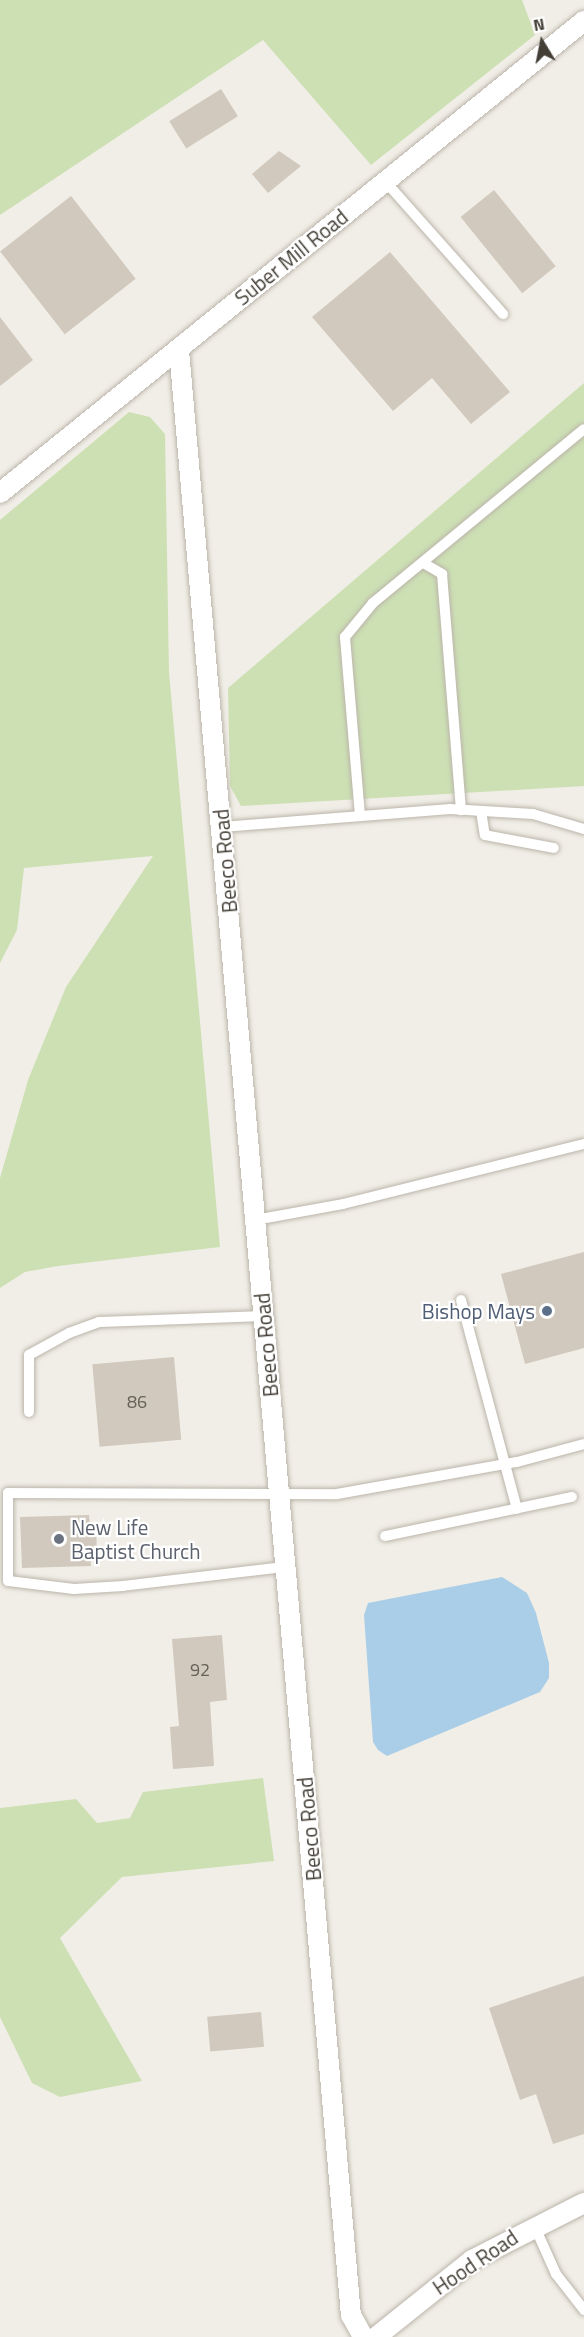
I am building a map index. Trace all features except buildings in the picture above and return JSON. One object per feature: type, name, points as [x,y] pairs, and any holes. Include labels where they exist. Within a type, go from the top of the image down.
[{"type":"street","name":"Suber Mill Road","points":[[0,493],[584,21]]},
{"type":"street","name":"Beeco Road","points":[[179,350],[351,2315],[363,2337]]},
{"type":"street","name":"Hood Road","points":[[376,2337],[472,2260],[534,2225],[584,2203]]},
{"type":"lane","points":[[385,182],[503,314]]},
{"type":"lane","points":[[360,816],[345,637],[373,603],[425,564],[584,429]]},
{"type":"lane","points":[[425,564],[442,574],[461,810]]},
{"type":"lane","points":[[222,826],[461,810],[533,814],[584,829]]},
{"type":"lane","points":[[481,811],[485,836],[554,848]]},
{"type":"lane","points":[[255,1220],[343,1204],[584,1144]]},
{"type":"lane","points":[[461,1300],[517,1509]]},
{"type":"lane","points":[[29,1413],[29,1355],[69,1333],[99,1322],[265,1316]]},
{"type":"lane","points":[[284,1567],[123,1586],[74,1588],[8,1581],[8,1492],[278,1495],[389,1487],[505,1465],[584,1444]]},
{"type":"lane","points":[[385,1536],[572,1497]]},
{"type":"lane","points":[[534,2225],[556,2274],[584,2310]]},
{"type":"green space","points":[[0,0],[522,0],[535,35],[371,165],[263,40],[0,215]]},
{"type":"green space","points":[[584,383],[584,786],[241,806],[230,786],[228,688]]},
{"type":"green space","points":[[129,412],[150,417],[165,434],[169,672],[220,1247],[25,1272],[0,1288],[0,1178],[28,1080],[66,987],[153,856],[24,868],[17,930],[0,963],[0,520]]},
{"type":"green space","points":[[263,1778],[274,1861],[122,1877],[60,1938],[142,2081],[60,2097],[32,2083],[0,2017],[0,1808],[76,1799],[97,1823],[130,1818],[143,1792]]},
{"type":"water","points":[[502,1577],[527,1593],[536,1613],[549,1663],[549,1678],[540,1692],[387,1756],[378,1750],[373,1742],[364,1615],[368,1603]]},
{"type":"place","name":"Bishop Mays","points":[[547,1311]]},
{"type":"place","name":"New Life Baptist Church","points":[[59,1539]]}]
